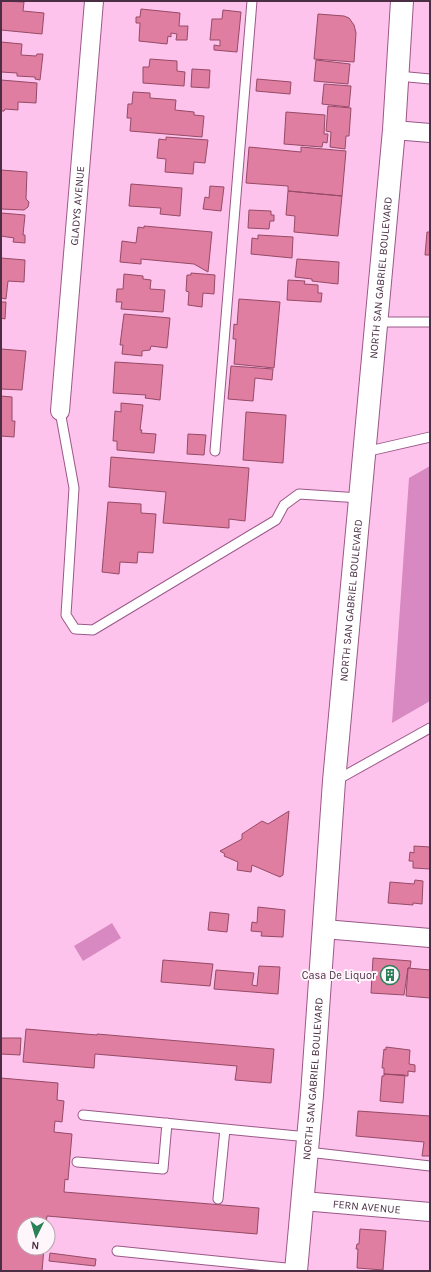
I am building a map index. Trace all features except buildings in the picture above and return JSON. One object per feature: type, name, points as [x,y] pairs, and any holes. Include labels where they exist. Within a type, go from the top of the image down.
[{"type":"main road","name":"NORTH SAN GABRIEL BOULEVARD","points":[[296,1270],[308,1144],[334,781],[394,130],[402,1]]},
{"type":"street","name":"GLADYS AVENUE","points":[[60,411],[94,1]]},
{"type":"street","points":[[394,130],[430,133]]},
{"type":"street","points":[[324,929],[430,938]]},
{"type":"street","name":"FERN AVENUE","points":[[303,1201],[430,1212]]},
{"type":"lane","points":[[215,451],[252,1]]},
{"type":"lane","points":[[398,76],[430,79]]},
{"type":"lane","points":[[377,322],[430,322]]},
{"type":"lane","points":[[60,411],[74,488],[66,615],[75,630],[93,630],[276,520],[284,505],[299,494],[360,498]]},
{"type":"lane","points":[[364,452],[430,437]]},
{"type":"lane","points":[[334,781],[430,728]]},
{"type":"lane","points":[[83,1115],[225,1129],[430,1166]]},
{"type":"lane","points":[[77,1162],[163,1169],[167,1123]]},
{"type":"lane","points":[[218,1199],[225,1129]]},
{"type":"lane","points":[[117,1251],[296,1270]]},
{"type":"shaded area","points":[[430,466],[430,701],[392,723],[409,478]]},
{"type":"shaded area","points":[[112,923],[121,938],[83,961],[74,946]]},
{"type":"place","name":"Casa De Liquor","points":[[390,975]]}]
